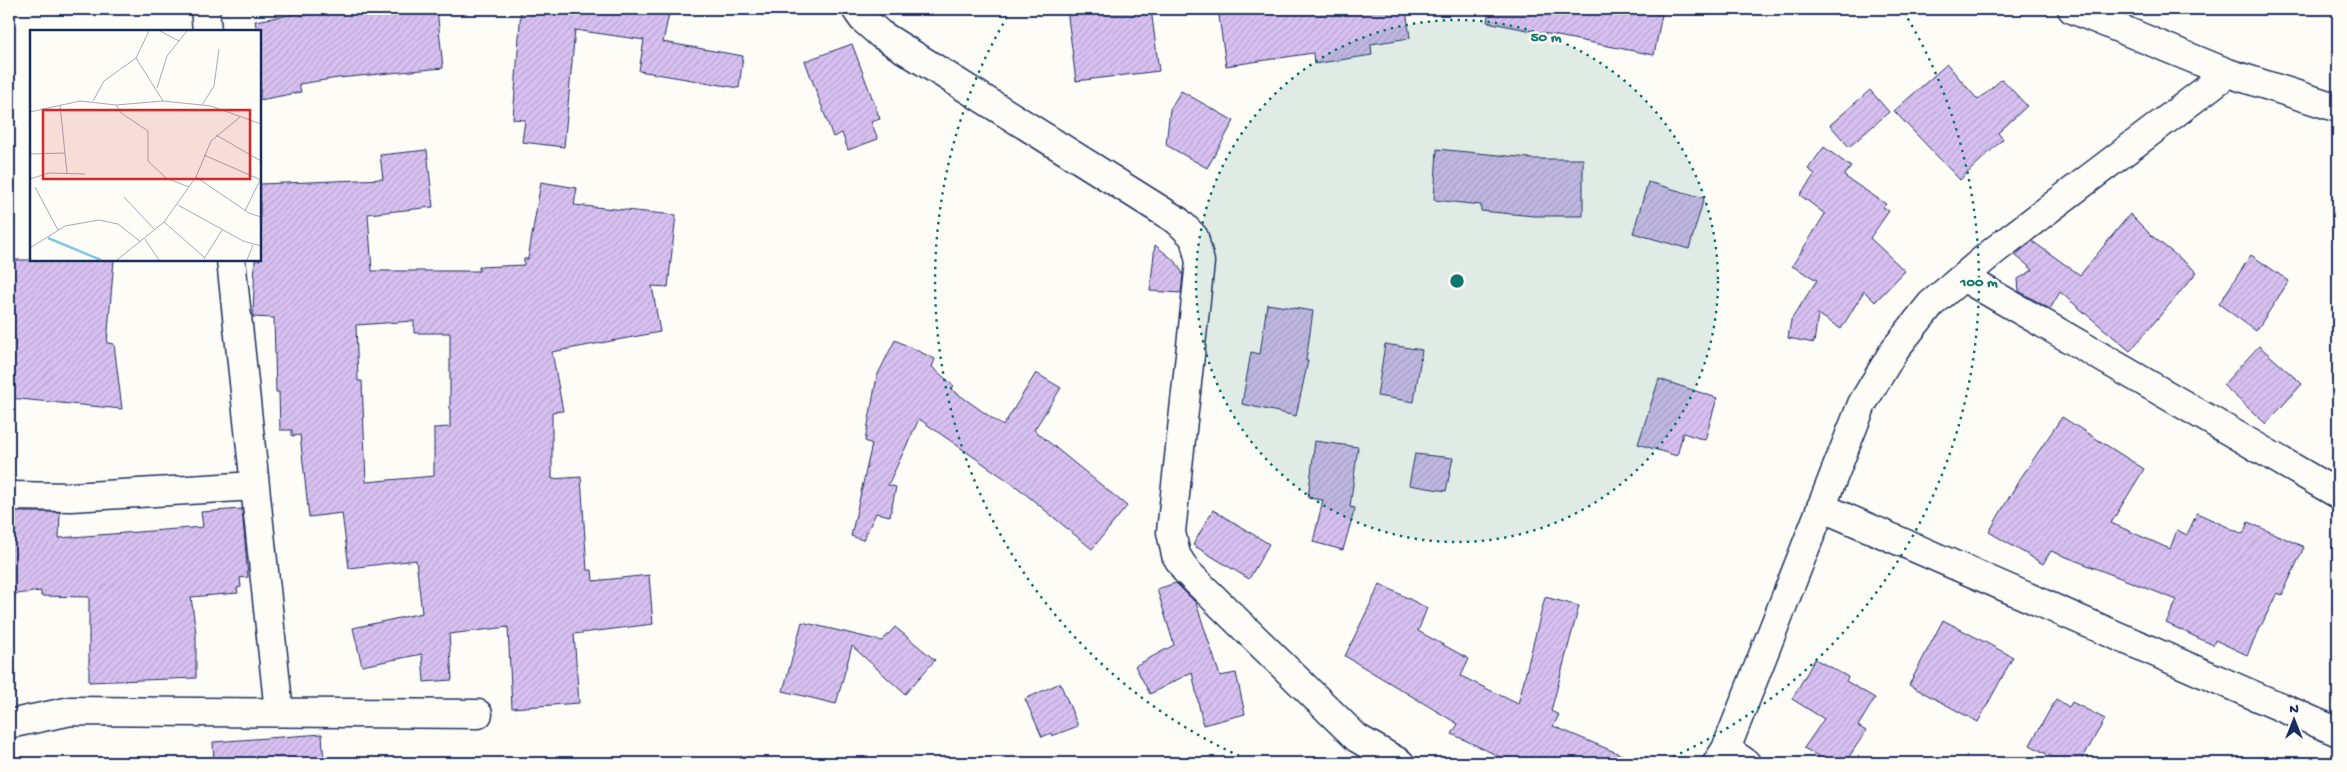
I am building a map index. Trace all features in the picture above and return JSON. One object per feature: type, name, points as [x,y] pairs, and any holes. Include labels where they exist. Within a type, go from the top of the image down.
[{"type":"street","points":[[205,9],[208,30]]},
{"type":"street","points":[[856,9],[880,34],[1178,221],[1194,238],[1200,262],[1171,532],[1176,555],[1186,571],[1357,738],[1400,763]]},
{"type":"street","points":[[2072,9],[2228,73],[2338,108]]},
{"type":"street","points":[[1730,759],[1821,507],[1862,404],[1896,349],[1931,304],[1995,250],[2228,73]]},
{"type":"street","points":[[231,261],[279,712]]},
{"type":"street","points":[[1963,277],[2338,494]]},
{"type":"street","points":[[9,496],[72,497],[255,486]]},
{"type":"street","points":[[1821,507],[2338,732]]},
{"type":"street","points":[[9,724],[71,711],[478,714]]},
{"type":"building","points":[[343,9],[437,9],[443,68],[338,78],[299,84],[301,92],[261,100],[261,30],[257,30],[255,21],[301,13],[301,16]]},
{"type":"building","points":[[521,9],[670,9],[663,42],[743,56],[739,88],[639,71],[644,40],[575,30],[564,147],[522,142],[525,120],[513,119]]},
{"type":"building","points":[[1067,9],[1151,9],[1159,71],[1076,81]]},
{"type":"building","points":[[1218,9],[1406,9],[1410,38],[1371,44],[1372,55],[1314,64],[1313,53],[1226,66]]},
{"type":"building","points":[[1489,9],[1663,9],[1654,55],[1487,22]]},
{"type":"building","points":[[852,44],[880,119],[871,122],[878,139],[848,150],[842,133],[833,137],[805,61]]},
{"type":"building","points":[[1947,64],[1978,100],[2002,79],[2027,106],[1998,133],[2003,139],[1960,180],[1894,111]]},
{"type":"building","points":[[1870,90],[1889,112],[1849,147],[1830,125]]},
{"type":"building","points":[[1181,91],[1234,121],[1207,168],[1166,145],[1170,109]]},
{"type":"building","points":[[1824,147],[1851,167],[1844,176],[1886,204],[1883,207],[1889,211],[1870,238],[1905,271],[1875,302],[1864,291],[1841,329],[1818,314],[1814,343],[1788,338],[1791,320],[1817,280],[1792,266],[1825,214],[1800,195],[1815,174],[1808,169]]},
{"type":"building","points":[[1437,149],[1529,159],[1583,159],[1583,216],[1534,216],[1481,211],[1481,205],[1434,200]]},
{"type":"building","points":[[427,150],[433,207],[368,214],[372,271],[479,271],[479,267],[524,265],[524,259],[528,259],[541,182],[577,188],[574,205],[676,215],[668,287],[652,286],[660,332],[552,352],[563,411],[552,412],[552,479],[581,477],[587,570],[592,570],[593,581],[649,575],[653,624],[574,634],[579,703],[512,708],[508,627],[449,634],[452,680],[424,682],[422,654],[362,666],[353,628],[422,613],[416,560],[349,568],[342,513],[309,517],[300,435],[292,436],[292,430],[280,430],[279,392],[276,392],[274,318],[253,317],[255,261],[261,261],[261,184],[383,179],[380,155]],"holes":[[[414,321],[414,333],[450,333],[450,427],[434,428],[434,476],[366,482],[362,381],[358,381],[356,325]]]},
{"type":"building","points":[[1648,182],[1704,198],[1689,249],[1633,233]]},
{"type":"building","points":[[2130,214],[2152,236],[2197,272],[2130,351],[2060,292],[2050,309],[2019,291],[2018,279],[2033,270],[2015,255],[2032,241],[2080,275]]},
{"type":"building","points":[[1155,245],[1176,262],[1183,274],[1181,293],[1150,291]]},
{"type":"building","points":[[2251,255],[2289,281],[2256,331],[2219,304]]},
{"type":"building","points":[[9,260],[114,261],[107,343],[114,344],[122,409],[9,398]]},
{"type":"building","points":[[1267,304],[1313,311],[1306,361],[1308,361],[1296,416],[1242,404],[1251,352],[1260,354]]},
{"type":"building","points":[[895,340],[935,359],[932,367],[954,386],[951,389],[1003,426],[1036,373],[1061,388],[1034,430],[1127,506],[1092,549],[1017,487],[919,419],[888,485],[896,487],[890,516],[876,513],[863,540],[851,536],[872,444],[865,441],[877,376]]},
{"type":"building","points":[[1385,344],[1422,350],[1414,402],[1377,396]]},
{"type":"building","points":[[2259,346],[2302,384],[2266,424],[2223,385]]},
{"type":"building","points":[[1659,379],[1717,398],[1705,440],[1683,433],[1677,456],[1638,444]]},
{"type":"building","points":[[2062,417],[2144,469],[2111,523],[2170,549],[2177,530],[2187,535],[2197,513],[2243,534],[2248,522],[2304,547],[2282,595],[2277,593],[2247,655],[2215,640],[2213,645],[2166,623],[2177,600],[2051,551],[2043,564],[1989,532],[2018,482]]},
{"type":"building","points":[[1315,441],[1358,447],[1350,507],[1355,508],[1343,550],[1313,542],[1323,500],[1308,498]]},
{"type":"building","points":[[1415,454],[1453,458],[1446,491],[1409,485]]},
{"type":"building","points":[[242,509],[248,577],[240,578],[241,587],[237,588],[238,593],[191,597],[196,633],[196,678],[89,682],[89,597],[41,596],[41,591],[9,595],[9,512],[60,512],[59,538],[203,527],[201,512]]},
{"type":"building","points":[[1213,510],[1269,544],[1249,579],[1193,545]]},
{"type":"building","points":[[1176,583],[1196,603],[1220,676],[1236,673],[1245,714],[1203,725],[1192,672],[1150,694],[1135,666],[1174,645],[1157,589]]},
{"type":"building","points":[[1380,584],[1427,608],[1418,631],[1469,659],[1461,676],[1518,704],[1545,597],[1579,606],[1551,711],[1559,715],[1553,726],[1641,763],[1513,763],[1452,734],[1458,724],[1345,656]]},
{"type":"building","points":[[1943,620],[2013,657],[1978,722],[1909,685]]},
{"type":"building","points":[[802,622],[882,641],[895,627],[935,660],[905,694],[852,646],[836,704],[783,691]]},
{"type":"building","points":[[1815,659],[1848,677],[1846,681],[1875,698],[1858,726],[1866,731],[1845,763],[1830,763],[1804,748],[1824,719],[1792,699]]},
{"type":"building","points":[[1060,683],[1078,726],[1052,736],[1051,733],[1042,737],[1025,699]]},
{"type":"building","points":[[2056,699],[2069,707],[2072,702],[2105,719],[2080,763],[2063,763],[2030,745]]},
{"type":"building","points":[[322,734],[324,763],[214,763],[213,742]]}]
